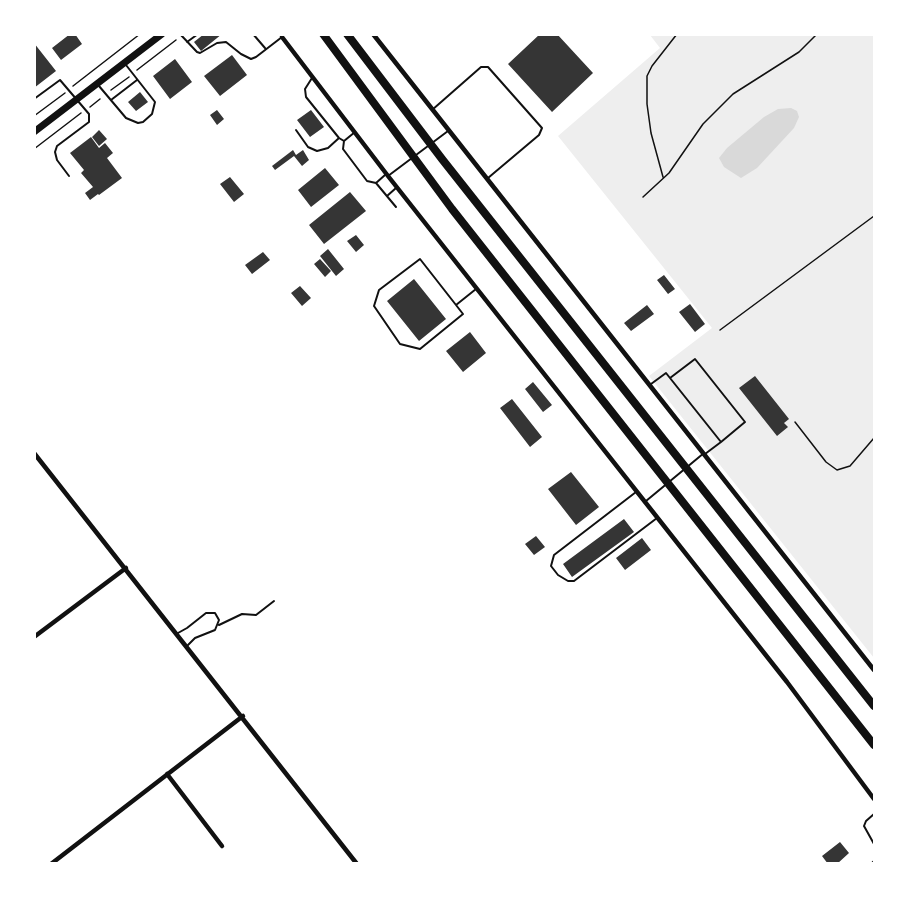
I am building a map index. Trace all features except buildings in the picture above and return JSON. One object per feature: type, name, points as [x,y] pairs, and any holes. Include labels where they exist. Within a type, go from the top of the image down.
[{"type":"highway","points":[[323,34],[413,158],[874,745]]},
{"type":"highway","points":[[347,34],[430,144],[874,706]]},
{"type":"main road","points":[[34,132],[162,34]]},
{"type":"street","points":[[373,34],[874,670]]},
{"type":"street","points":[[282,37],[476,289],[787,682],[874,800]]},
{"type":"street","points":[[34,453],[178,633],[357,864]]},
{"type":"street","points":[[34,637],[126,568]]},
{"type":"street","points":[[51,864],[243,716]]},
{"type":"street","points":[[167,774],[222,846]]},
{"type":"lane","points":[[180,34],[201,53],[217,43],[226,42],[241,54],[251,58],[282,37]]},
{"type":"lane","points":[[187,42],[198,34]]},
{"type":"lane","points":[[253,34],[266,50]]},
{"type":"lane","points":[[98,84],[131,121],[143,122],[152,114],[155,102],[125,63]]},
{"type":"lane","points":[[432,110],[481,68],[488,67],[542,128],[539,135],[486,179]]},
{"type":"lane","points":[[312,77],[305,89],[306,97],[339,138],[344,141]]},
{"type":"lane","points":[[111,100],[138,79]]},
{"type":"lane","points":[[34,99],[60,80],[89,114],[89,122],[57,146],[55,152],[57,160],[69,176]]},
{"type":"lane","points":[[296,130],[308,147],[317,151],[328,148],[339,138]]},
{"type":"lane","points":[[376,183],[413,158],[448,130]]},
{"type":"lane","points":[[355,132],[344,141],[343,149],[367,181],[376,183],[396,207]]},
{"type":"lane","points":[[387,196],[397,187]]},
{"type":"lane","points":[[420,259],[456,305],[463,314],[420,349],[400,344],[374,306],[379,290],[420,259]]},
{"type":"lane","points":[[456,305],[476,289]]},
{"type":"lane","points":[[644,502],[745,422],[695,359],[670,378]]},
{"type":"lane","points":[[649,386],[666,373],[721,442]]},
{"type":"lane","points":[[636,492],[554,555],[551,566],[558,575],[568,581],[574,581],[657,518]]},
{"type":"lane","points":[[187,645],[195,638],[215,630],[219,625],[242,614],[256,615],[274,602]]},
{"type":"lane","points":[[178,633],[206,613],[211,612],[216,613],[219,625]]},
{"type":"lane","points":[[874,814],[864,826],[874,844]]},
{"type":"path","points":[[34,116],[140,34]]},
{"type":"path","points":[[663,178],[651,133],[647,104],[647,76],[676,34]]},
{"type":"path","points":[[643,197],[663,178],[703,124],[733,94],[799,52],[817,34]]},
{"type":"path","points":[[720,330],[874,216],[874,213]]},
{"type":"path","points":[[795,422],[826,462],[837,470],[850,466],[874,438]]},
{"type":"shaded area","points":[[650,35],[874,35],[874,658],[649,376],[712,328],[558,136],[660,48]]},
{"type":"shaded area","points":[[791,108],[797,111],[799,117],[794,128],[757,168],[741,178],[724,167],[719,158],[727,148],[764,117],[778,109]]}]
